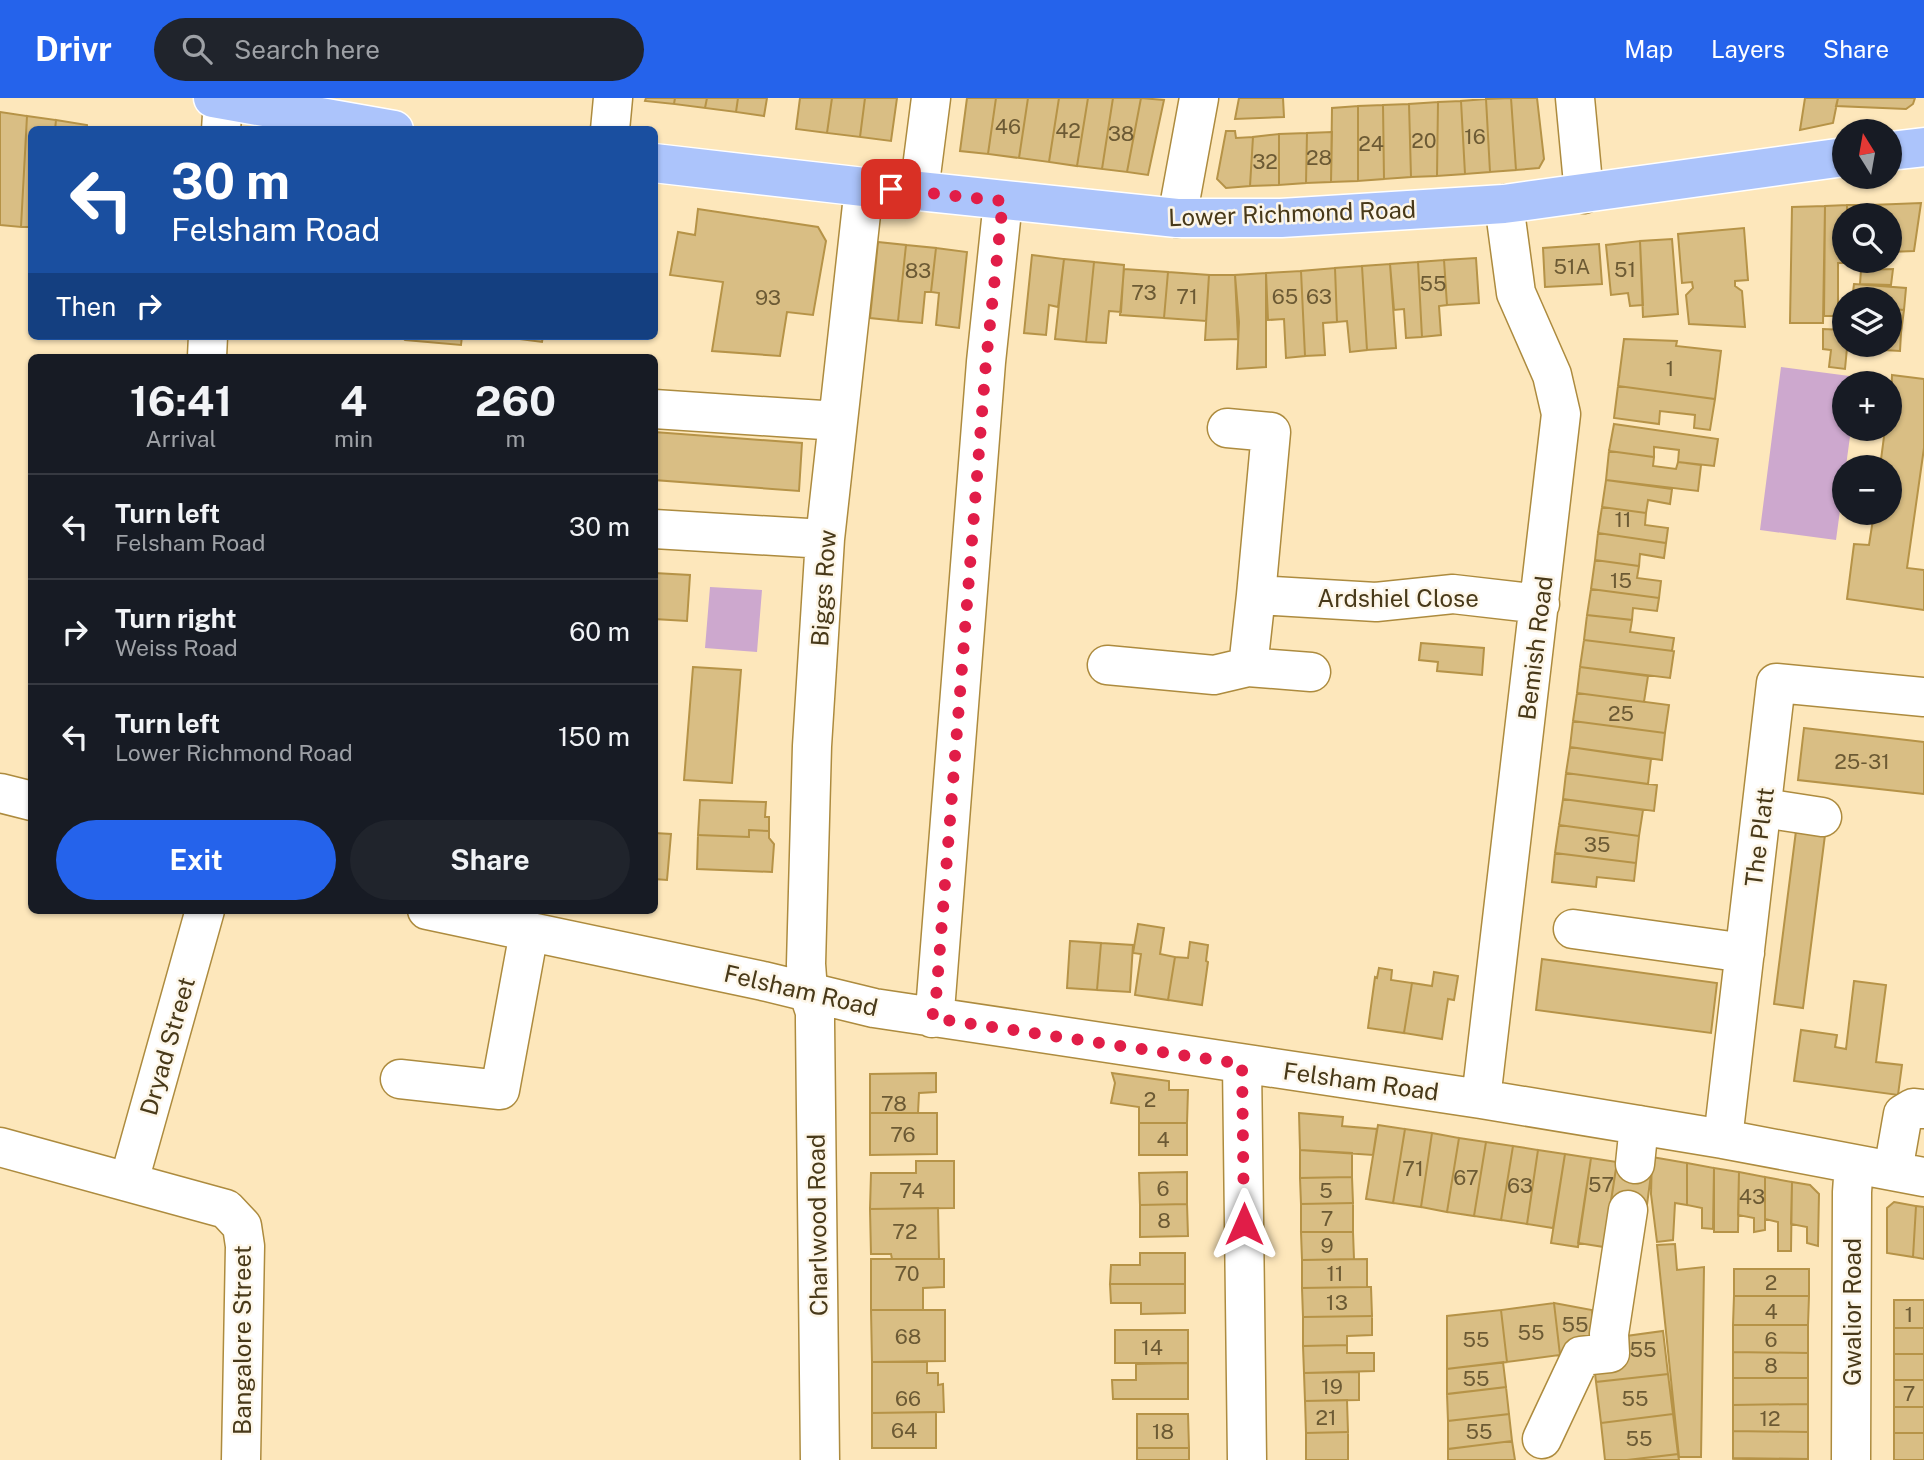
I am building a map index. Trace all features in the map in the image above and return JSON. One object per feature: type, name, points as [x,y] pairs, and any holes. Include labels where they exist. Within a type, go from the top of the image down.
[{"type":"main road","points":[[219,109],[295,105],[378,126]]},
{"type":"main road","points":[[1902,149],[1924,147]]},
{"type":"main road","name":"Lower Richmond Road","points":[[658,163],[1177,218],[1281,218],[1504,204],[1832,159]]},
{"type":"street","points":[[610,126],[613,98]]},
{"type":"street","points":[[919,191],[931,98]]},
{"type":"street","points":[[1177,218],[1199,98]]},
{"type":"street","points":[[1575,98],[1584,194]]},
{"type":"street","name":"Biggs Row","points":[[808,992],[806,964],[812,746],[825,539],[864,187]]},
{"type":"street","points":[[932,1018],[936,998],[986,362],[1003,201]]},
{"type":"street","name":"Bemish Road","points":[[1481,1099],[1561,414],[1552,375],[1516,293],[1504,204]]},
{"type":"street","points":[[658,408],[838,421]]},
{"type":"street","points":[[1227,428],[1271,432],[1248,667]]},
{"type":"street","points":[[658,529],[825,539]]},
{"type":"street","name":"Ardshiel Close","points":[[1256,595],[1376,602],[1453,594],[1540,604]]},
{"type":"street","points":[[1107,665],[1214,675],[1248,667],[1311,672]]},
{"type":"street","name":"The Platt","points":[[1723,1139],[1776,683],[1924,698]]},
{"type":"street","points":[[0,793],[28,801]]},
{"type":"street","points":[[1763,808],[1822,817]]},
{"type":"street","name":"Dryad Street","points":[[129,1181],[204,914]]},
{"type":"street","name":"Felsham Road","points":[[446,914],[874,1008],[1481,1099],[1723,1139],[1908,1174]]},
{"type":"street","points":[[1573,929],[1745,953]]},
{"type":"street","points":[[400,1079],[500,1090],[529,932]]},
{"type":"street","name":"Charlwood Road","points":[[808,992],[815,1022],[820,1460]]},
{"type":"street","points":[[1242,1064],[1247,1460]]},
{"type":"street","points":[[1908,1174],[1903,1114],[1913,1108],[1924,1109]]},
{"type":"street","points":[[1635,1164],[1639,1125]]},
{"type":"street","name":"Bangalore Street","points":[[0,1147],[226,1209],[242,1226],[245,1246],[241,1460]]},
{"type":"street","name":"Gwalior Road","points":[[1851,1460],[1854,1164]]},
{"type":"street","points":[[1542,1438],[1581,1356],[1610,1353],[1609,1334],[1628,1210]]},
{"type":"shaded area","points":[[1781,367],[1832,374],[1832,441],[1849,441],[1847,455],[1832,455],[1832,525],[1838,525],[1836,540],[1760,530]]},
{"type":"shaded area","points":[[710,587],[762,590],[757,652],[705,648]]},
{"type":"building","points":[[646,98],[675,98],[674,104],[645,101]]},
{"type":"building","points":[[675,98],[707,98],[705,108],[674,104]]},
{"type":"building","points":[[707,98],[738,98],[736,112],[705,108]]},
{"type":"building","points":[[738,98],[767,98],[764,116],[736,112]]},
{"type":"building","points":[[800,98],[832,98],[827,133],[796,129]]},
{"type":"building","points":[[832,98],[865,98],[860,137],[827,133]]},
{"type":"building","points":[[865,98],[897,98],[891,141],[860,137]]},
{"type":"building","points":[[967,98],[996,98],[988,154],[960,151]]},
{"type":"building","points":[[996,98],[1028,98],[1019,158],[988,154]]},
{"type":"building","points":[[1028,98],[1059,98],[1049,162],[1019,158]]},
{"type":"building","points":[[1059,98],[1088,98],[1077,166],[1049,162]]},
{"type":"building","points":[[1088,98],[1113,98],[1102,169],[1077,166]]},
{"type":"building","points":[[1113,98],[1141,98],[1127,172],[1102,169]]},
{"type":"building","points":[[1141,98],[1164,100],[1148,175],[1127,172]]},
{"type":"building","points":[[1239,98],[1283,98],[1284,117],[1235,119]]},
{"type":"building","points":[[1511,98],[1516,170],[1490,172],[1486,99]]},
{"type":"building","points":[[1511,98],[1537,98],[1544,159],[1539,168],[1516,170]]},
{"type":"building","points":[[1805,98],[1838,98],[1832,123],[1800,130]]},
{"type":"building","points":[[1838,98],[1915,98],[1913,104],[1906,109],[1836,106]]},
{"type":"building","points":[[1486,99],[1490,172],[1465,174],[1461,101]]},
{"type":"building","points":[[1461,101],[1465,174],[1437,176],[1438,102]]},
{"type":"building","points":[[1438,102],[1437,176],[1411,177],[1409,104]]},
{"type":"building","points":[[1409,104],[1411,177],[1384,179],[1383,105]]},
{"type":"building","points":[[1383,105],[1384,179],[1358,181],[1358,106]]},
{"type":"building","points":[[1358,106],[1358,181],[1331,182],[1332,108]]},
{"type":"building","points":[[0,112],[27,116],[21,227],[0,225]]},
{"type":"building","points":[[27,116],[56,120],[55,126],[28,126],[28,227],[21,227]]},
{"type":"building","points":[[56,120],[87,125],[87,126],[55,126]]},
{"type":"building","points":[[1226,131],[1235,131],[1236,138],[1253,137],[1250,186],[1226,188],[1217,179]]},
{"type":"building","points":[[1332,132],[1331,182],[1306,183],[1307,133]]},
{"type":"building","points":[[1307,133],[1306,183],[1279,185],[1279,134]]},
{"type":"building","points":[[1279,134],[1279,185],[1250,186],[1253,137]]},
{"type":"building","points":[[1921,203],[1914,251],[1902,252],[1902,204]]},
{"type":"building","points":[[1825,206],[1832,206],[1832,273],[1838,273],[1838,287],[1832,287],[1832,316],[1824,316]]},
{"type":"building","points":[[1825,206],[1823,323],[1790,323],[1792,207]]},
{"type":"building","points":[[698,209],[818,227],[826,241],[813,315],[787,312],[780,356],[712,351],[723,282],[670,275],[678,232],[695,235]]},
{"type":"building","points":[[1744,228],[1748,280],[1735,281],[1735,286],[1742,291],[1745,327],[1689,324],[1686,295],[1693,288],[1692,282],[1682,283],[1678,234]]},
{"type":"building","points":[[1672,239],[1678,314],[1643,317],[1640,241]]},
{"type":"building","points":[[1640,241],[1643,305],[1630,306],[1628,293],[1611,295],[1606,245]]},
{"type":"building","points":[[878,242],[906,245],[898,321],[870,318]]},
{"type":"building","points":[[1599,244],[1602,284],[1545,287],[1543,248]]},
{"type":"building","points":[[906,245],[936,248],[931,292],[925,292],[922,323],[898,321]]},
{"type":"building","points":[[936,248],[967,252],[959,328],[936,325],[939,293],[931,292]]},
{"type":"building","points":[[1032,255],[1064,259],[1058,307],[1049,305],[1046,335],[1024,333]]},
{"type":"building","points":[[1476,258],[1479,303],[1447,305],[1444,260]]},
{"type":"building","points":[[1064,259],[1094,262],[1086,342],[1055,339]]},
{"type":"building","points":[[1444,260],[1447,305],[1439,306],[1441,335],[1422,337],[1418,262]]},
{"type":"building","points":[[1094,262],[1124,265],[1121,312],[1109,311],[1106,343],[1086,342]]},
{"type":"building","points":[[1418,262],[1422,337],[1406,338],[1404,309],[1394,310],[1390,264]]},
{"type":"building","points":[[1390,264],[1396,348],[1367,350],[1362,266]]},
{"type":"building","points":[[1362,266],[1367,350],[1350,352],[1347,321],[1337,322],[1335,268]]},
{"type":"building","points":[[1335,268],[1337,322],[1323,323],[1325,355],[1305,356],[1301,271]]},
{"type":"building","points":[[1124,269],[1168,272],[1164,318],[1120,315]]},
{"type":"building","points":[[1301,271],[1305,356],[1286,358],[1284,319],[1268,320],[1266,273]]},
{"type":"building","points":[[1168,272],[1209,275],[1206,321],[1164,318]]},
{"type":"building","points":[[1266,273],[1266,367],[1237,369],[1239,322],[1235,275]]},
{"type":"building","points":[[1861,273],[1892,273],[1891,285],[1860,284]]},
{"type":"building","points":[[1209,275],[1235,275],[1238,339],[1205,340]]},
{"type":"building","points":[[1854,284],[1893,287],[1854,287]]},
{"type":"building","points":[[1902,288],[1906,288],[1902,310]]},
{"type":"building","points":[[1823,329],[1832,329],[1832,357],[1846,357],[1845,369],[1829,367],[1831,350],[1823,349]]},
{"type":"building","points":[[1624,339],[1677,341],[1676,346],[1721,351],[1715,399],[1618,386]]},
{"type":"building","points":[[405,340],[462,340],[461,345]]},
{"type":"building","points":[[1902,376],[1924,379],[1924,448],[1907,568],[1924,570],[1924,610],[1847,599],[1854,544],[1869,545],[1872,525],[1902,525],[1902,455],[1882,455],[1883,441],[1902,441]]},
{"type":"building","points":[[1618,386],[1715,399],[1710,430],[1694,428],[1695,415],[1660,411],[1659,424],[1614,418]]},
{"type":"building","points":[[1614,424],[1718,439],[1714,466],[1678,462],[1679,450],[1654,447],[1654,457],[1609,451]]},
{"type":"building","points":[[658,432],[802,443],[799,491],[658,480]]},
{"type":"building","points":[[1609,451],[1654,457],[1653,466],[1676,469],[1678,462],[1701,465],[1698,491],[1606,480]]},
{"type":"building","points":[[1606,480],[1672,489],[1670,504],[1648,500],[1646,513],[1602,507]]},
{"type":"building","points":[[1602,507],[1646,513],[1645,525],[1668,528],[1666,543],[1598,533]]},
{"type":"building","points":[[1598,533],[1666,543],[1664,558],[1640,554],[1639,566],[1595,560]]},
{"type":"building","points":[[1595,560],[1639,566],[1637,578],[1661,581],[1659,598],[1591,589]]},
{"type":"building","points":[[658,573],[690,575],[687,621],[658,619]]},
{"type":"building","points":[[1591,589],[1659,598],[1657,611],[1633,608],[1632,620],[1587,615]]},
{"type":"building","points":[[1587,615],[1632,620],[1630,632],[1674,638],[1672,651],[1584,640]]},
{"type":"building","points":[[1584,640],[1674,651],[1670,678],[1580,667]]},
{"type":"building","points":[[1421,643],[1484,648],[1482,675],[1437,671],[1438,662],[1419,660]]},
{"type":"building","points":[[693,667],[741,670],[732,783],[684,780]]},
{"type":"building","points":[[1580,667],[1648,676],[1644,702],[1577,693]]},
{"type":"building","points":[[1577,693],[1669,705],[1665,733],[1573,721]]},
{"type":"building","points":[[1573,721],[1665,733],[1662,760],[1570,747]]},
{"type":"building","points":[[1804,728],[1924,742],[1924,794],[1798,780]]},
{"type":"building","points":[[1570,747],[1651,759],[1648,784],[1566,773]]},
{"type":"building","points":[[1566,773],[1657,785],[1654,811],[1563,799]]},
{"type":"building","points":[[1563,799],[1643,810],[1639,836],[1559,825]]},
{"type":"building","points":[[700,800],[766,802],[765,817],[769,817],[769,831],[749,830],[749,837],[698,835]]},
{"type":"building","points":[[1797,823],[1826,827],[1803,1008],[1774,1004]]},
{"type":"building","points":[[1559,825],[1639,836],[1636,863],[1555,853]]},
{"type":"building","points":[[749,830],[769,831],[769,838],[774,844],[772,872],[697,869],[698,835],[749,837]]},
{"type":"building","points":[[658,833],[671,834],[667,880],[658,879]]},
{"type":"building","points":[[1555,853],[1636,863],[1634,881],[1597,877],[1596,887],[1552,882]]},
{"type":"building","points":[[1138,924],[1164,928],[1160,954],[1175,957],[1168,1000],[1135,995],[1141,954],[1133,953]]},
{"type":"building","points":[[1070,941],[1101,943],[1097,990],[1067,988]]},
{"type":"building","points":[[1190,942],[1208,945],[1202,1005],[1168,1000],[1175,957],[1188,958]]},
{"type":"building","points":[[1101,943],[1133,945],[1130,992],[1097,990]]},
{"type":"building","points":[[1542,959],[1717,983],[1711,1033],[1536,1010]]},
{"type":"building","points":[[1379,968],[1392,970],[1391,980],[1412,983],[1404,1033],[1368,1028],[1375,977],[1377,978]]},
{"type":"building","points":[[1434,972],[1458,976],[1454,1000],[1448,999],[1442,1039],[1404,1033],[1412,983],[1432,986]]},
{"type":"building","points":[[1854,981],[1886,985],[1876,1062],[1902,1065],[1898,1095],[1794,1081],[1801,1030],[1837,1035],[1835,1047],[1846,1049]]},
{"type":"building","points":[[936,1073],[936,1092],[919,1093],[918,1113],[870,1113],[870,1074]]},
{"type":"building","points":[[1112,1073],[1169,1081],[1169,1090],[1188,1090],[1187,1123],[1139,1123],[1139,1107],[1111,1103],[1115,1083]]},
{"type":"building","points":[[870,1113],[937,1113],[937,1154],[870,1155]]},
{"type":"building","points":[[1299,1113],[1343,1117],[1342,1126],[1377,1129],[1373,1155],[1300,1150]]},
{"type":"building","points":[[1139,1123],[1187,1123],[1187,1155],[1139,1155]]},
{"type":"building","points":[[1378,1125],[1405,1129],[1393,1203],[1366,1199]]},
{"type":"building","points":[[1405,1129],[1432,1133],[1421,1207],[1393,1203]]},
{"type":"building","points":[[1432,1133],[1459,1138],[1447,1212],[1421,1207]]},
{"type":"building","points":[[1459,1138],[1486,1142],[1474,1216],[1447,1212]]},
{"type":"building","points":[[1486,1142],[1513,1146],[1501,1220],[1474,1216]]},
{"type":"building","points":[[1513,1146],[1538,1150],[1527,1224],[1501,1220]]},
{"type":"building","points":[[1300,1150],[1352,1153],[1352,1177],[1300,1178]]},
{"type":"building","points":[[1538,1150],[1565,1154],[1553,1228],[1527,1224]]},
{"type":"building","points":[[1565,1154],[1591,1158],[1578,1247],[1551,1243]]},
{"type":"building","points":[[1652,1157],[1687,1163],[1687,1205],[1675,1203],[1673,1240],[1657,1242],[1651,1194]]},
{"type":"building","points":[[1591,1158],[1617,1162],[1604,1247],[1578,1243]]},
{"type":"building","points":[[916,1161],[954,1161],[954,1208],[870,1209],[871,1173],[916,1173]]},
{"type":"building","points":[[1617,1162],[1652,1167],[1646,1212],[1610,1207]]},
{"type":"building","points":[[1687,1163],[1714,1168],[1713,1229],[1702,1228],[1702,1208],[1687,1205]]},
{"type":"building","points":[[1714,1168],[1739,1172],[1738,1232],[1714,1232]]},
{"type":"building","points":[[1187,1172],[1187,1204],[1140,1205],[1139,1173]]},
{"type":"building","points":[[1739,1172],[1765,1177],[1765,1230],[1754,1232],[1754,1218],[1738,1215]]},
{"type":"building","points":[[1352,1177],[1353,1203],[1301,1204],[1300,1178]]},
{"type":"building","points":[[1765,1177],[1792,1182],[1791,1251],[1778,1251],[1778,1222],[1765,1219]]},
{"type":"building","points":[[1792,1182],[1810,1185],[1819,1194],[1818,1246],[1807,1243],[1807,1227],[1791,1224]]},
{"type":"building","points":[[1894,1202],[1916,1206],[1913,1257],[1887,1253],[1887,1208]]},
{"type":"building","points":[[1353,1203],[1353,1232],[1301,1232],[1301,1204]]},
{"type":"building","points":[[1187,1204],[1188,1236],[1140,1237],[1140,1205]]},
{"type":"building","points":[[1916,1206],[1924,1207],[1924,1259],[1913,1257]]},
{"type":"building","points":[[938,1208],[939,1259],[892,1259],[891,1254],[871,1254],[870,1209]]},
{"type":"building","points":[[1301,1232],[1353,1232],[1354,1259],[1302,1260]]},
{"type":"building","points":[[1675,1244],[1677,1270],[1704,1267],[1701,1457],[1679,1457],[1657,1245]]},
{"type":"building","points":[[1140,1253],[1185,1253],[1185,1284],[1110,1284],[1111,1265],[1140,1265]]},
{"type":"building","points":[[871,1259],[944,1259],[944,1287],[923,1288],[923,1310],[871,1310]]},
{"type":"building","points":[[1367,1259],[1367,1287],[1302,1288],[1302,1260]]},
{"type":"building","points":[[1734,1269],[1809,1269],[1809,1296],[1734,1296]]},
{"type":"building","points":[[1110,1284],[1185,1284],[1185,1313],[1141,1314],[1141,1303],[1111,1303]]},
{"type":"building","points":[[1371,1287],[1372,1316],[1303,1317],[1302,1288]]},
{"type":"building","points":[[1734,1296],[1809,1296],[1808,1325],[1733,1325]]},
{"type":"building","points":[[1894,1300],[1924,1300],[1924,1328],[1894,1328]]},
{"type":"building","points":[[1554,1303],[1592,1310],[1596,1338],[1560,1355]]},
{"type":"building","points":[[1554,1303],[1560,1355],[1507,1362],[1501,1310]]},
{"type":"building","points":[[871,1310],[945,1310],[945,1361],[872,1362]]},
{"type":"building","points":[[1501,1310],[1507,1362],[1447,1369],[1447,1316]]},
{"type":"building","points":[[1372,1316],[1372,1335],[1347,1336],[1347,1345],[1303,1346],[1303,1317]]},
{"type":"building","points":[[1733,1325],[1808,1325],[1808,1353],[1733,1352]]},
{"type":"building","points":[[1894,1328],[1924,1328],[1924,1354],[1894,1354]]},
{"type":"building","points":[[1115,1330],[1188,1330],[1188,1363],[1115,1363]]},
{"type":"building","points":[[1663,1331],[1668,1374],[1596,1382],[1594,1364],[1619,1337]]},
{"type":"building","points":[[1347,1345],[1347,1353],[1374,1353],[1374,1371],[1304,1373],[1303,1346]]},
{"type":"building","points":[[1733,1352],[1808,1353],[1808,1378],[1733,1378]]},
{"type":"building","points":[[1894,1354],[1924,1354],[1924,1380],[1894,1380]]},
{"type":"building","points":[[872,1362],[927,1362],[927,1373],[938,1373],[938,1385],[943,1384],[944,1412],[872,1413]]},
{"type":"building","points":[[1503,1362],[1506,1387],[1447,1394],[1447,1369]]},
{"type":"building","points":[[1188,1363],[1188,1399],[1113,1399],[1112,1380],[1136,1380],[1136,1364]]},
{"type":"building","points":[[1359,1372],[1359,1400],[1305,1401],[1304,1373]]},
{"type":"building","points":[[1668,1374],[1673,1414],[1601,1423],[1596,1382]]},
{"type":"building","points":[[1733,1378],[1808,1378],[1808,1404],[1733,1405]]},
{"type":"building","points":[[1894,1380],[1924,1380],[1924,1407],[1894,1407]]},
{"type":"building","points":[[1506,1387],[1509,1414],[1448,1421],[1447,1394]]},
{"type":"building","points":[[1347,1400],[1348,1432],[1306,1433],[1305,1401]]},
{"type":"building","points":[[1808,1404],[1808,1432],[1733,1431],[1733,1405]]},
{"type":"building","points":[[1894,1407],[1924,1407],[1924,1433],[1894,1433]]},
{"type":"building","points":[[936,1412],[936,1448],[872,1448],[872,1413]]},
{"type":"building","points":[[1137,1414],[1188,1414],[1189,1448],[1137,1448]]},
{"type":"building","points":[[1509,1414],[1512,1441],[1448,1449],[1448,1421]]},
{"type":"building","points":[[1673,1414],[1678,1454],[1605,1460],[1601,1423]]},
{"type":"building","points":[[1733,1431],[1808,1432],[1808,1459],[1733,1458]]},
{"type":"building","points":[[1348,1432],[1348,1460],[1306,1460],[1306,1433]]},
{"type":"building","points":[[1894,1433],[1924,1433],[1924,1460],[1894,1460]]},
{"type":"building","points":[[1512,1441],[1515,1460],[1448,1460],[1448,1449]]},
{"type":"building","points":[[1137,1448],[1189,1448],[1189,1460],[1137,1460]]},
{"type":"building","points":[[1678,1454],[1679,1460],[1627,1460]]},
{"type":"building","points":[[1808,1459],[1808,1460],[1733,1460]]},
{"type":"route","points":[[891,189],[1003,201],[1003,221],[986,362],[936,998],[932,1018],[1242,1064],[1244,1224]]}]
